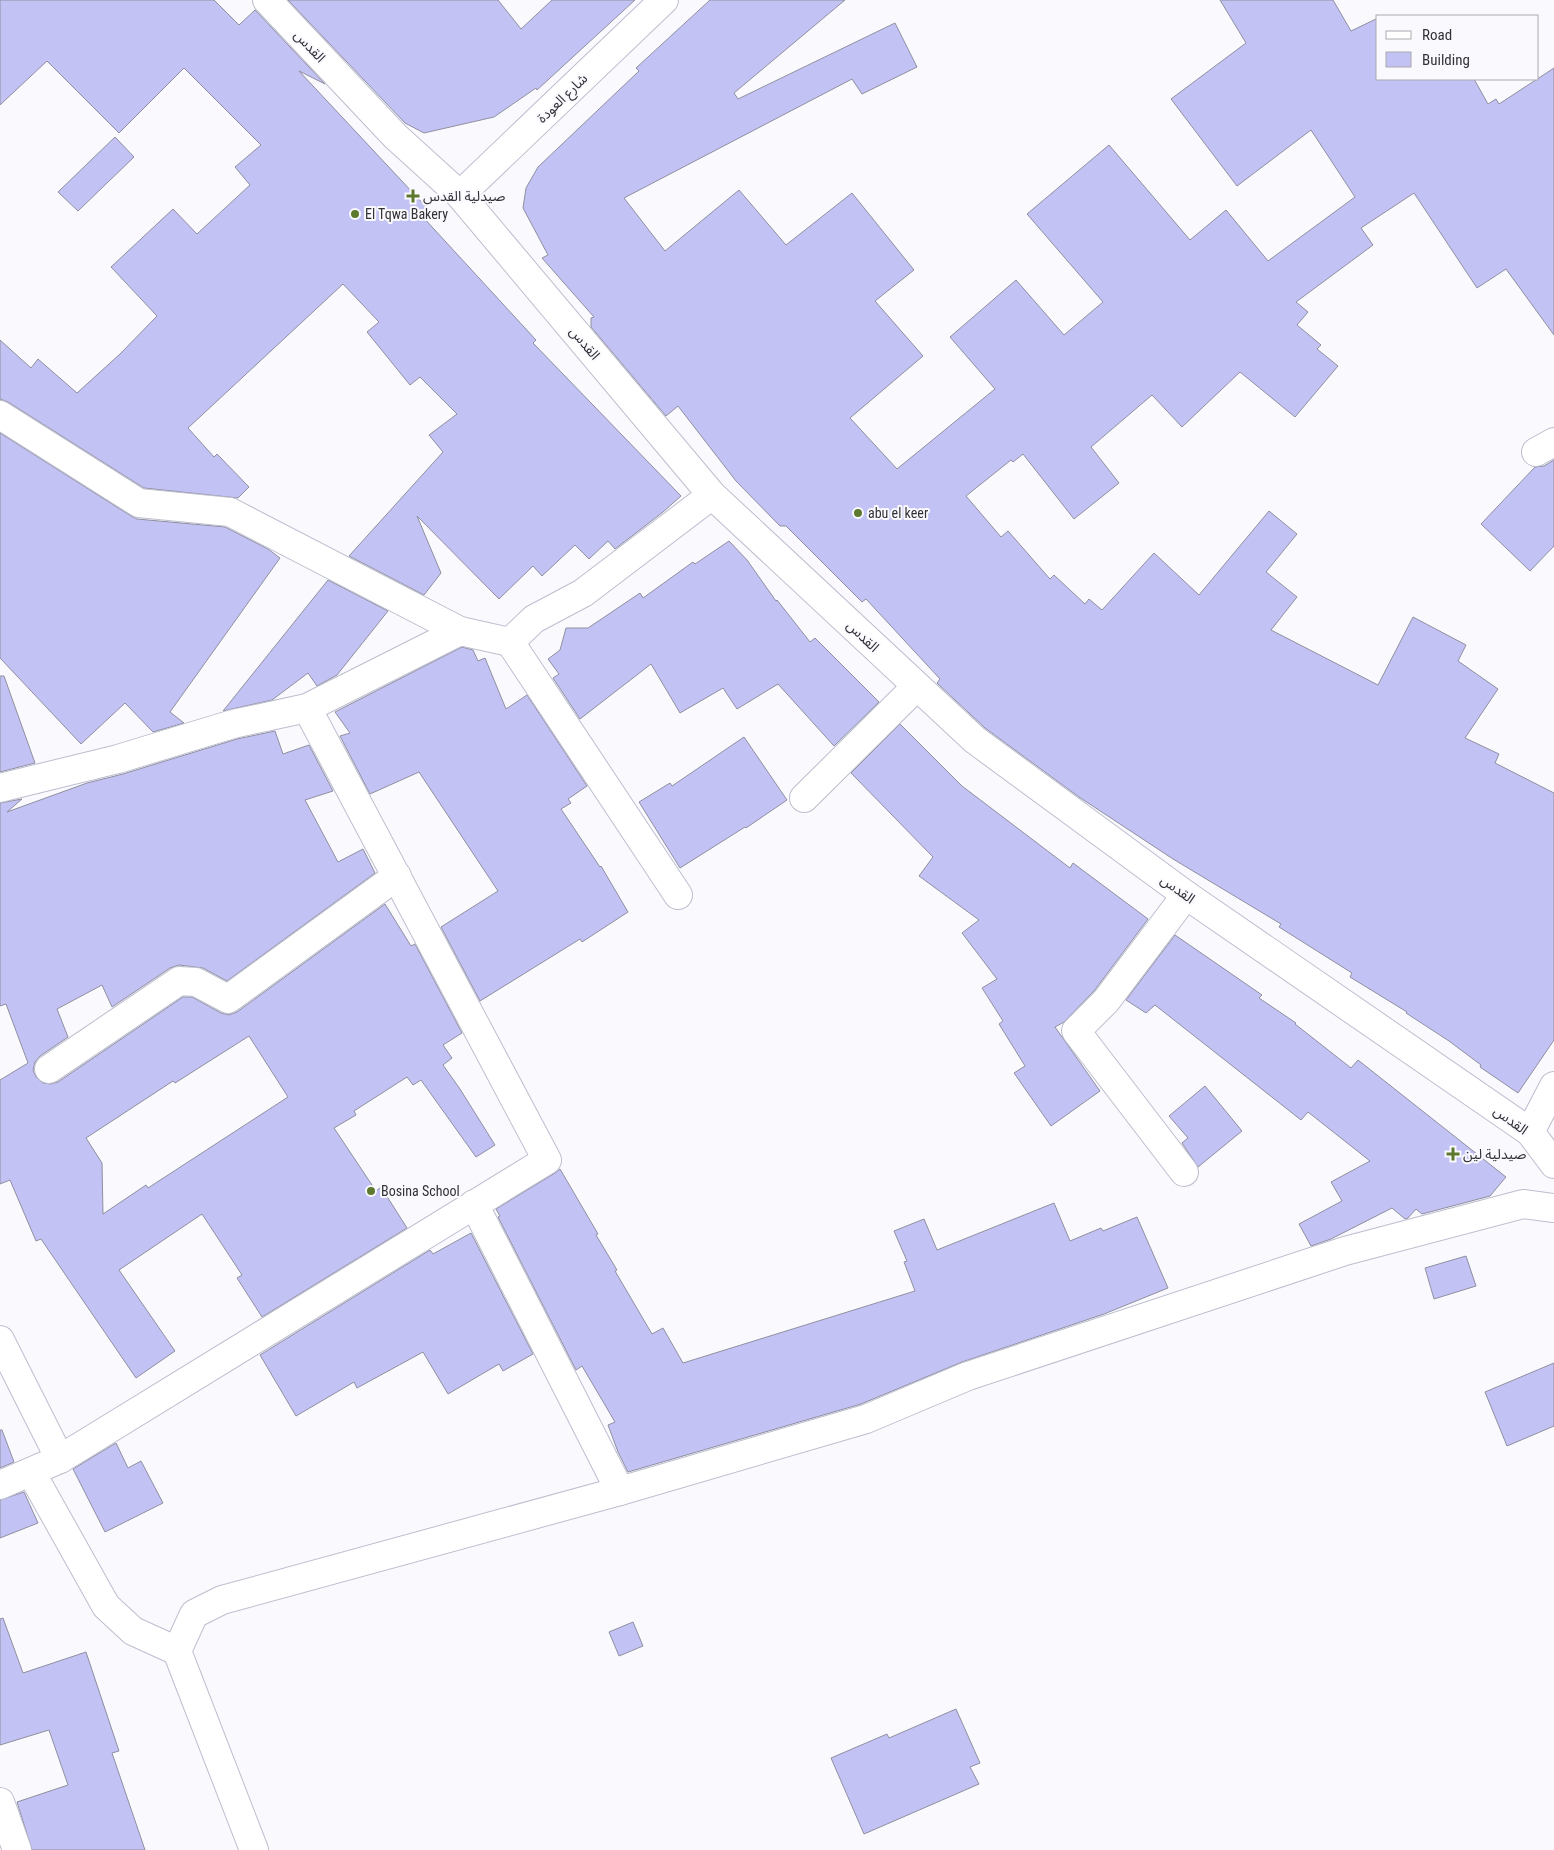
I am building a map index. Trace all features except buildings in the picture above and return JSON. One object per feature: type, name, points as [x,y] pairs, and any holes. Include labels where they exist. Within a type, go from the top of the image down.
[{"type":"street","name":"القدس","points":[[267,0],[396,136],[460,196],[712,495],[916,687],[975,740],[1186,895],[1530,1132],[1554,1164]]},
{"type":"street","name":"شارع العودة","points":[[460,196],[664,0]]},
{"type":"street","points":[[0,415],[139,504],[230,512],[460,630],[510,642],[678,895]]},
{"type":"street","points":[[510,642],[534,619],[582,593],[712,495]]},
{"type":"street","points":[[0,788],[118,760],[233,724],[307,708],[460,630]]},
{"type":"street","points":[[804,798],[916,687]]},
{"type":"street","points":[[0,1485],[60,1458],[547,1160],[307,708]]},
{"type":"street","points":[[48,1069],[179,981],[196,982],[228,999],[396,876]]},
{"type":"street","points":[[1184,1172],[1076,1031],[1106,1001],[1186,895]]},
{"type":"street","points":[[1530,1132],[1554,1086]]},
{"type":"street","points":[[474,1204],[620,1491]]},
{"type":"street","points":[[177,1651],[194,1614],[222,1600],[620,1491],[866,1419],[968,1376],[1346,1251],[1523,1204],[1554,1208]]},
{"type":"street","points":[[0,1340],[60,1458]]},
{"type":"street","points":[[31,1472],[106,1606],[133,1631],[177,1651],[254,1850]]},
{"type":"street","points":[[0,1802],[17,1850]]},
{"type":"place","name":"صيدلية القدس","points":[[413,196]]},
{"type":"place","name":"El Tqwa Bakery","points":[[355,214]]},
{"type":"place","name":"abu el keer","points":[[858,513]]},
{"type":"place","name":"صيدلية لين","points":[[1453,1154]]},
{"type":"place","name":"Bosina School","points":[[371,1191]]}]
